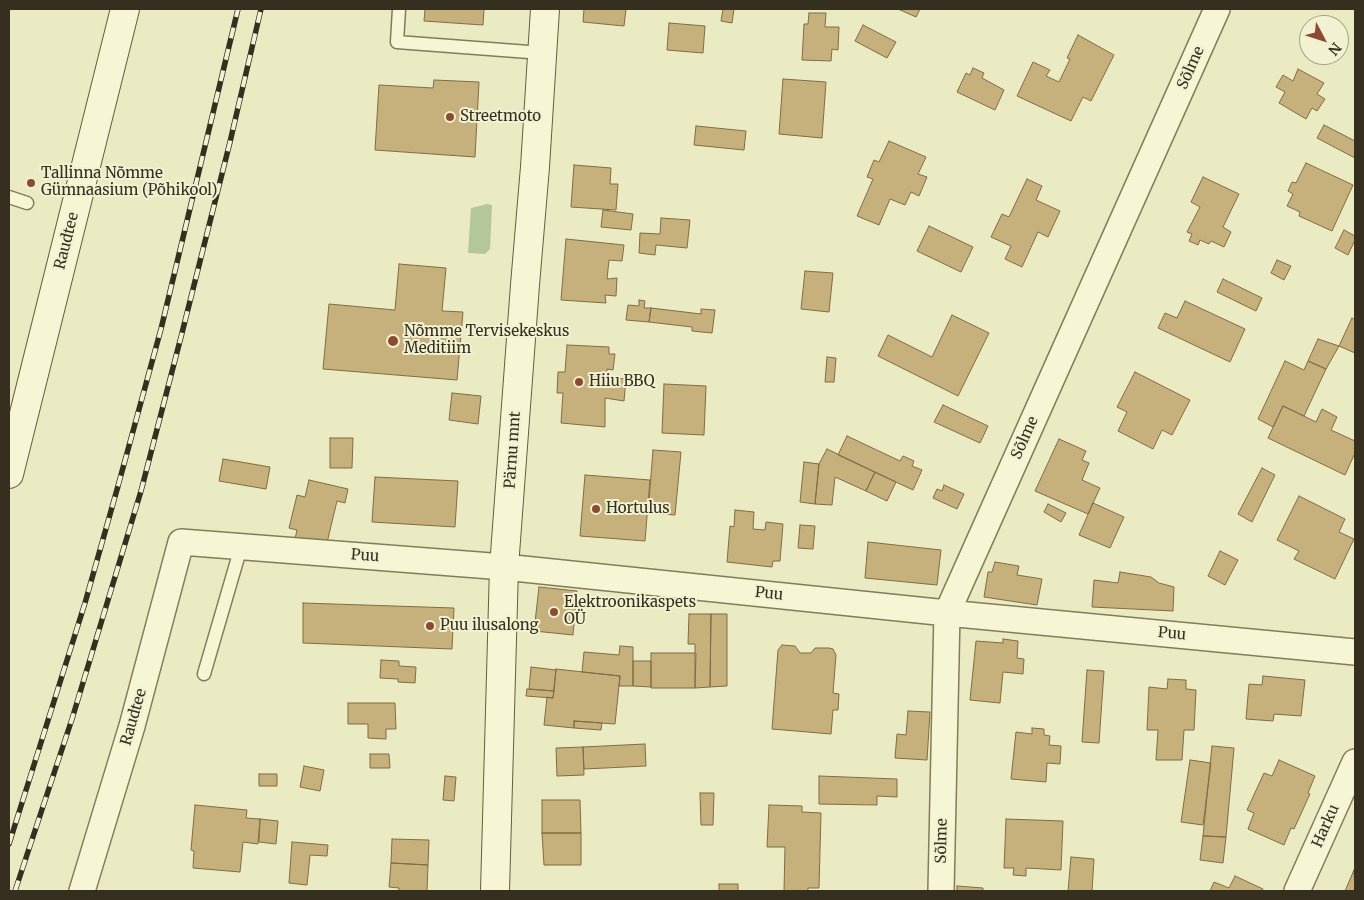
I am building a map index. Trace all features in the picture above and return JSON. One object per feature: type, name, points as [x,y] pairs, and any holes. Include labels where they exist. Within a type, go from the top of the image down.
[{"type":"main road","name":"Raudtee","points":[[9,474],[125,9]]},
{"type":"main road","name":"Pärnu mnt","points":[[495,891],[504,567],[535,167],[545,9]]},
{"type":"street","name":"Sõlme","points":[[941,891],[947,613],[1217,9]]},
{"type":"street","name":"Puu","points":[[182,542],[504,567],[947,613],[1355,652]]},
{"type":"street","name":"Raudtee","points":[[82,891],[132,726],[182,542]]},
{"type":"street","name":"Harku","points":[[1297,891],[1355,762]]},
{"type":"lane","points":[[400,9],[397,42],[542,53]]},
{"type":"lane","points":[[9,197],[27,202]]},
{"type":"lane","points":[[204,674],[241,547]]},
{"type":"green space","points":[[487,204],[492,205],[490,249],[485,254],[468,253],[471,208]]},
{"type":"building","points":[[425,9],[484,9],[483,25],[424,21]]},
{"type":"building","points":[[584,9],[626,9],[624,26],[583,22]]},
{"type":"building","points":[[723,9],[734,9],[732,23],[721,21]]},
{"type":"building","points":[[898,9],[920,9],[916,17]]},
{"type":"building","points":[[809,13],[826,13],[825,27],[839,27],[838,50],[832,49],[831,61],[802,60],[804,24],[808,24]]},
{"type":"building","points":[[669,23],[705,26],[703,53],[667,50]]},
{"type":"building","points":[[863,25],[896,42],[887,58],[855,41]]},
{"type":"building","points":[[1078,35],[1114,55],[1091,101],[1083,97],[1071,121],[1017,96],[1033,62],[1050,70],[1046,76],[1059,82],[1070,59],[1067,58]]},
{"type":"building","points":[[973,68],[984,73],[982,78],[1004,90],[995,110],[957,92],[966,73],[970,75]]},
{"type":"building","points":[[1298,69],[1324,83],[1317,94],[1325,99],[1317,111],[1312,108],[1306,119],[1279,103],[1285,92],[1276,87],[1283,75],[1293,81]]},
{"type":"building","points":[[783,79],[826,82],[822,138],[779,134]]},
{"type":"building","points":[[434,80],[479,82],[475,157],[375,150],[379,85],[433,88]]},
{"type":"building","points":[[1324,125],[1355,141],[1355,158],[1317,138]]},
{"type":"building","points":[[696,126],[746,131],[744,150],[694,145]]},
{"type":"building","points":[[889,141],[926,157],[918,174],[927,177],[919,196],[911,192],[905,205],[890,199],[879,225],[857,216],[873,179],[867,177],[874,160],[879,162]]},
{"type":"building","points":[[1306,163],[1353,185],[1332,231],[1299,216],[1300,212],[1287,206],[1293,194],[1288,191],[1292,182],[1296,183]]},
{"type":"building","points":[[574,165],[611,168],[610,184],[618,184],[616,210],[571,207]]},
{"type":"building","points":[[1203,177],[1239,194],[1223,227],[1231,232],[1224,247],[1211,241],[1209,244],[1200,240],[1198,245],[1189,241],[1192,234],[1187,232],[1200,207],[1191,202]]},
{"type":"building","points":[[1027,179],[1042,186],[1036,200],[1060,211],[1048,237],[1038,232],[1022,267],[1005,259],[1011,246],[991,237],[1002,214],[1009,217]]},
{"type":"building","points":[[603,210],[633,214],[631,230],[601,227]]},
{"type":"building","points":[[661,218],[690,220],[687,248],[656,245],[655,255],[639,253],[640,233],[660,234]]},
{"type":"building","points":[[929,226],[973,247],[961,272],[917,251]]},
{"type":"building","points":[[1344,230],[1355,236],[1348,255],[1335,248]]},
{"type":"building","points":[[566,239],[624,245],[622,261],[609,260],[607,279],[617,278],[616,296],[605,295],[606,303],[561,300]]},
{"type":"building","points":[[1277,260],[1291,266],[1284,280],[1271,273]]},
{"type":"building","name":"Nõmme Tervisekeskus Meditiim","points":[[399,264],[446,268],[442,311],[463,312],[457,380],[323,369],[329,304],[395,310]]},
{"type":"building","points":[[805,271],[833,273],[829,312],[801,309]]},
{"type":"building","points":[[1223,279],[1262,298],[1256,311],[1217,292]]},
{"type":"building","points":[[639,300],[645,301],[644,308],[651,308],[649,322],[626,320],[628,305],[639,306]]},
{"type":"building","points":[[1185,301],[1245,329],[1230,362],[1158,328],[1165,313],[1177,318]]},
{"type":"building","points":[[651,308],[701,314],[701,309],[715,310],[712,333],[692,331],[692,327],[649,322]]},
{"type":"building","points":[[952,315],[989,333],[958,396],[878,356],[888,335],[932,357]]},
{"type":"building","points":[[1352,318],[1355,320],[1355,353],[1339,346]]},
{"type":"building","points":[[1318,339],[1339,346],[1326,369],[1308,361]]},
{"type":"building","points":[[567,345],[609,347],[609,354],[615,354],[613,370],[607,369],[607,377],[626,379],[624,401],[605,398],[605,427],[561,423],[563,393],[557,393],[558,372],[565,372]]},
{"type":"building","points":[[827,357],[836,358],[834,382],[825,382]]},
{"type":"building","points":[[1285,361],[1304,370],[1308,361],[1326,369],[1304,416],[1283,406],[1273,427],[1258,419]]},
{"type":"building","points":[[1135,372],[1190,400],[1172,435],[1162,430],[1153,449],[1118,431],[1127,412],[1117,407]]},
{"type":"building","points":[[664,384],[706,386],[704,435],[662,433]]},
{"type":"building","points":[[452,393],[481,396],[478,424],[449,420]]},
{"type":"building","points":[[943,405],[988,426],[980,443],[934,422]]},
{"type":"building","points":[[1283,406],[1316,422],[1322,409],[1337,417],[1331,430],[1355,441],[1355,453],[1345,475],[1268,438]]},
{"type":"building","points":[[847,436],[900,461],[903,456],[914,461],[912,466],[922,470],[913,490],[838,455]]},
{"type":"building","points":[[330,438],[353,438],[352,468],[330,468]]},
{"type":"building","points":[[1059,439],[1086,451],[1082,460],[1089,463],[1082,480],[1100,488],[1088,514],[1035,491]]},
{"type":"building","points":[[827,449],[875,472],[866,491],[835,477],[832,505],[815,504],[819,464]]},
{"type":"building","points":[[653,450],[681,452],[675,515],[648,513]]},
{"type":"building","points":[[223,459],[270,467],[266,489],[219,481]]},
{"type":"building","points":[[804,462],[819,464],[815,504],[800,502]]},
{"type":"building","points":[[1262,468],[1275,475],[1252,522],[1238,514]]},
{"type":"building","points":[[875,472],[896,482],[887,501],[866,491]]},
{"type":"building","points":[[585,475],[650,480],[645,541],[580,536]]},
{"type":"building","points":[[375,477],[458,481],[455,527],[372,522]]},
{"type":"building","points":[[309,480],[348,489],[345,503],[337,501],[325,551],[294,543],[297,530],[289,528],[297,495],[305,497]]},
{"type":"building","points":[[944,485],[964,494],[957,509],[933,498],[937,489],[942,491]]},
{"type":"building","points":[[1299,496],[1345,519],[1339,532],[1354,539],[1335,579],[1294,559],[1299,551],[1277,540]]},
{"type":"building","points":[[1093,503],[1124,517],[1110,548],[1079,535]]},
{"type":"building","points":[[1048,504],[1066,513],[1061,522],[1044,512]]},
{"type":"building","points":[[735,510],[754,512],[753,529],[765,530],[766,522],[783,524],[780,561],[773,561],[772,567],[727,562],[730,526],[734,527]]},
{"type":"building","points":[[800,525],[815,526],[813,549],[798,548]]},
{"type":"building","points":[[868,542],[941,550],[937,585],[865,578]]},
{"type":"building","points":[[1220,551],[1238,560],[1225,585],[1208,576]]},
{"type":"building","points":[[995,562],[1019,566],[1017,575],[1042,579],[1037,605],[984,597],[988,572],[992,572]]},
{"type":"building","points":[[1120,572],[1151,577],[1159,583],[1174,587],[1173,611],[1092,607],[1094,580],[1118,583]]},
{"type":"building","points":[[539,587],[577,591],[573,635],[534,631]]},
{"type":"building","points":[[303,603],[454,608],[452,649],[303,643]]},
{"type":"building","points":[[689,614],[711,614],[710,687],[695,688],[695,644],[688,644]]},
{"type":"building","points":[[711,614],[727,614],[727,686],[710,687]]},
{"type":"building","points":[[1003,639],[1018,641],[1017,658],[1024,659],[1023,674],[1003,672],[1000,703],[970,700],[976,641],[1003,643]]},
{"type":"building","points":[[782,645],[795,646],[800,653],[811,653],[815,648],[833,649],[836,655],[833,693],[839,694],[838,710],[833,710],[831,734],[772,729],[778,650]]},
{"type":"building","points":[[620,646],[633,647],[633,686],[619,686],[620,676],[582,672],[584,652],[619,655]]},
{"type":"building","points":[[651,653],[696,653],[695,688],[651,688]]},
{"type":"building","points":[[381,660],[399,661],[399,666],[416,667],[415,683],[398,682],[398,679],[380,678]]},
{"type":"building","points":[[633,661],[651,661],[651,687],[633,686]]},
{"type":"building","points":[[531,667],[556,670],[554,691],[529,689]]},
{"type":"building","points":[[556,669],[620,676],[615,724],[574,721],[574,728],[544,725],[547,697],[553,698]]},
{"type":"building","points":[[1087,670],[1104,671],[1099,743],[1082,742]]},
{"type":"building","points":[[1263,676],[1305,680],[1301,716],[1274,714],[1273,721],[1246,719],[1249,684],[1262,685]]},
{"type":"building","points":[[1168,679],[1186,680],[1186,689],[1196,690],[1194,730],[1184,730],[1182,760],[1156,760],[1158,730],[1147,730],[1149,687],[1167,689]]},
{"type":"building","points":[[527,689],[554,691],[553,698],[526,696]]},
{"type":"building","points":[[348,703],[395,703],[396,729],[386,729],[386,739],[368,738],[368,724],[348,724]]},
{"type":"building","points":[[908,711],[930,712],[927,760],[895,758],[897,734],[906,735]]},
{"type":"building","points":[[574,721],[602,723],[601,730],[574,728]]},
{"type":"building","points":[[1032,728],[1044,729],[1044,735],[1050,736],[1049,745],[1061,746],[1060,764],[1047,763],[1046,782],[1011,779],[1016,732],[1032,734]]},
{"type":"building","points":[[645,744],[646,766],[584,769],[583,747]]},
{"type":"building","points":[[1212,746],[1234,748],[1226,837],[1203,836]]},
{"type":"building","points":[[583,747],[584,775],[557,776],[556,748]]},
{"type":"building","points":[[370,754],[389,754],[390,768],[370,768]]},
{"type":"building","points":[[1190,760],[1211,763],[1203,825],[1181,822]]},
{"type":"building","points":[[1279,760],[1315,776],[1308,793],[1310,794],[1294,829],[1291,828],[1284,845],[1248,829],[1254,813],[1247,810],[1264,773],[1272,776]]},
{"type":"building","points":[[304,766],[324,770],[320,791],[300,787]]},
{"type":"building","points":[[259,774],[277,774],[277,786],[259,786]]},
{"type":"building","points":[[445,776],[456,777],[454,801],[443,800]]},
{"type":"building","points":[[819,776],[897,779],[897,797],[877,796],[877,805],[819,804]]},
{"type":"building","points":[[700,793],[714,793],[713,825],[701,825]]},
{"type":"building","points":[[542,800],[580,800],[581,833],[542,833]]},
{"type":"building","points":[[195,805],[247,810],[246,818],[260,819],[258,844],[243,842],[240,872],[193,868],[194,851],[191,850]]},
{"type":"building","points":[[769,805],[802,806],[802,812],[821,813],[819,888],[808,888],[808,891],[784,891],[785,847],[767,847]]},
{"type":"building","points":[[260,819],[278,821],[276,844],[259,842]]},
{"type":"building","points":[[1006,819],[1063,821],[1061,870],[1026,868],[1026,876],[1013,875],[1014,868],[1004,868]]},
{"type":"building","points":[[542,833],[581,833],[581,865],[544,865]]},
{"type":"building","points":[[1203,836],[1226,837],[1223,863],[1200,860]]},
{"type":"building","points":[[392,839],[429,840],[428,865],[391,863]]},
{"type":"building","points":[[292,842],[328,845],[327,856],[310,855],[307,885],[289,883]]},
{"type":"building","points":[[1071,857],[1094,859],[1092,891],[1068,891]]},
{"type":"building","points":[[391,863],[428,865],[427,891],[399,891],[399,888],[389,887]]},
{"type":"building","points":[[1354,870],[1355,891],[1345,891]]},
{"type":"building","points":[[1235,876],[1263,889],[1262,891],[1210,891],[1214,882],[1229,888]]},
{"type":"building","points":[[719,884],[738,884],[738,891],[719,891]]},
{"type":"building","points":[[957,886],[983,888],[983,891],[957,891]]},
{"type":"railway","points":[[9,844],[85,603],[118,486],[161,329],[238,9]]},
{"type":"railway","points":[[15,891],[72,719],[141,491],[230,142],[261,9]]},
{"type":"place","name":"Streetmoto","points":[[450,117]]},
{"type":"place","name":"Tallinna Nõmme Gümnaasium (Põhikool)","points":[[31,183]]},
{"type":"place","name":"Nõmme Tervisekeskus Meditiim","points":[[393,341]]},
{"type":"place","name":"Hiiu BBQ","points":[[579,382]]},
{"type":"place","name":"Hortulus","points":[[596,509]]},
{"type":"place","name":"Elektroonikaspets OÜ","points":[[554,612]]},
{"type":"place","name":"Puu ilusalong","points":[[430,626]]}]
